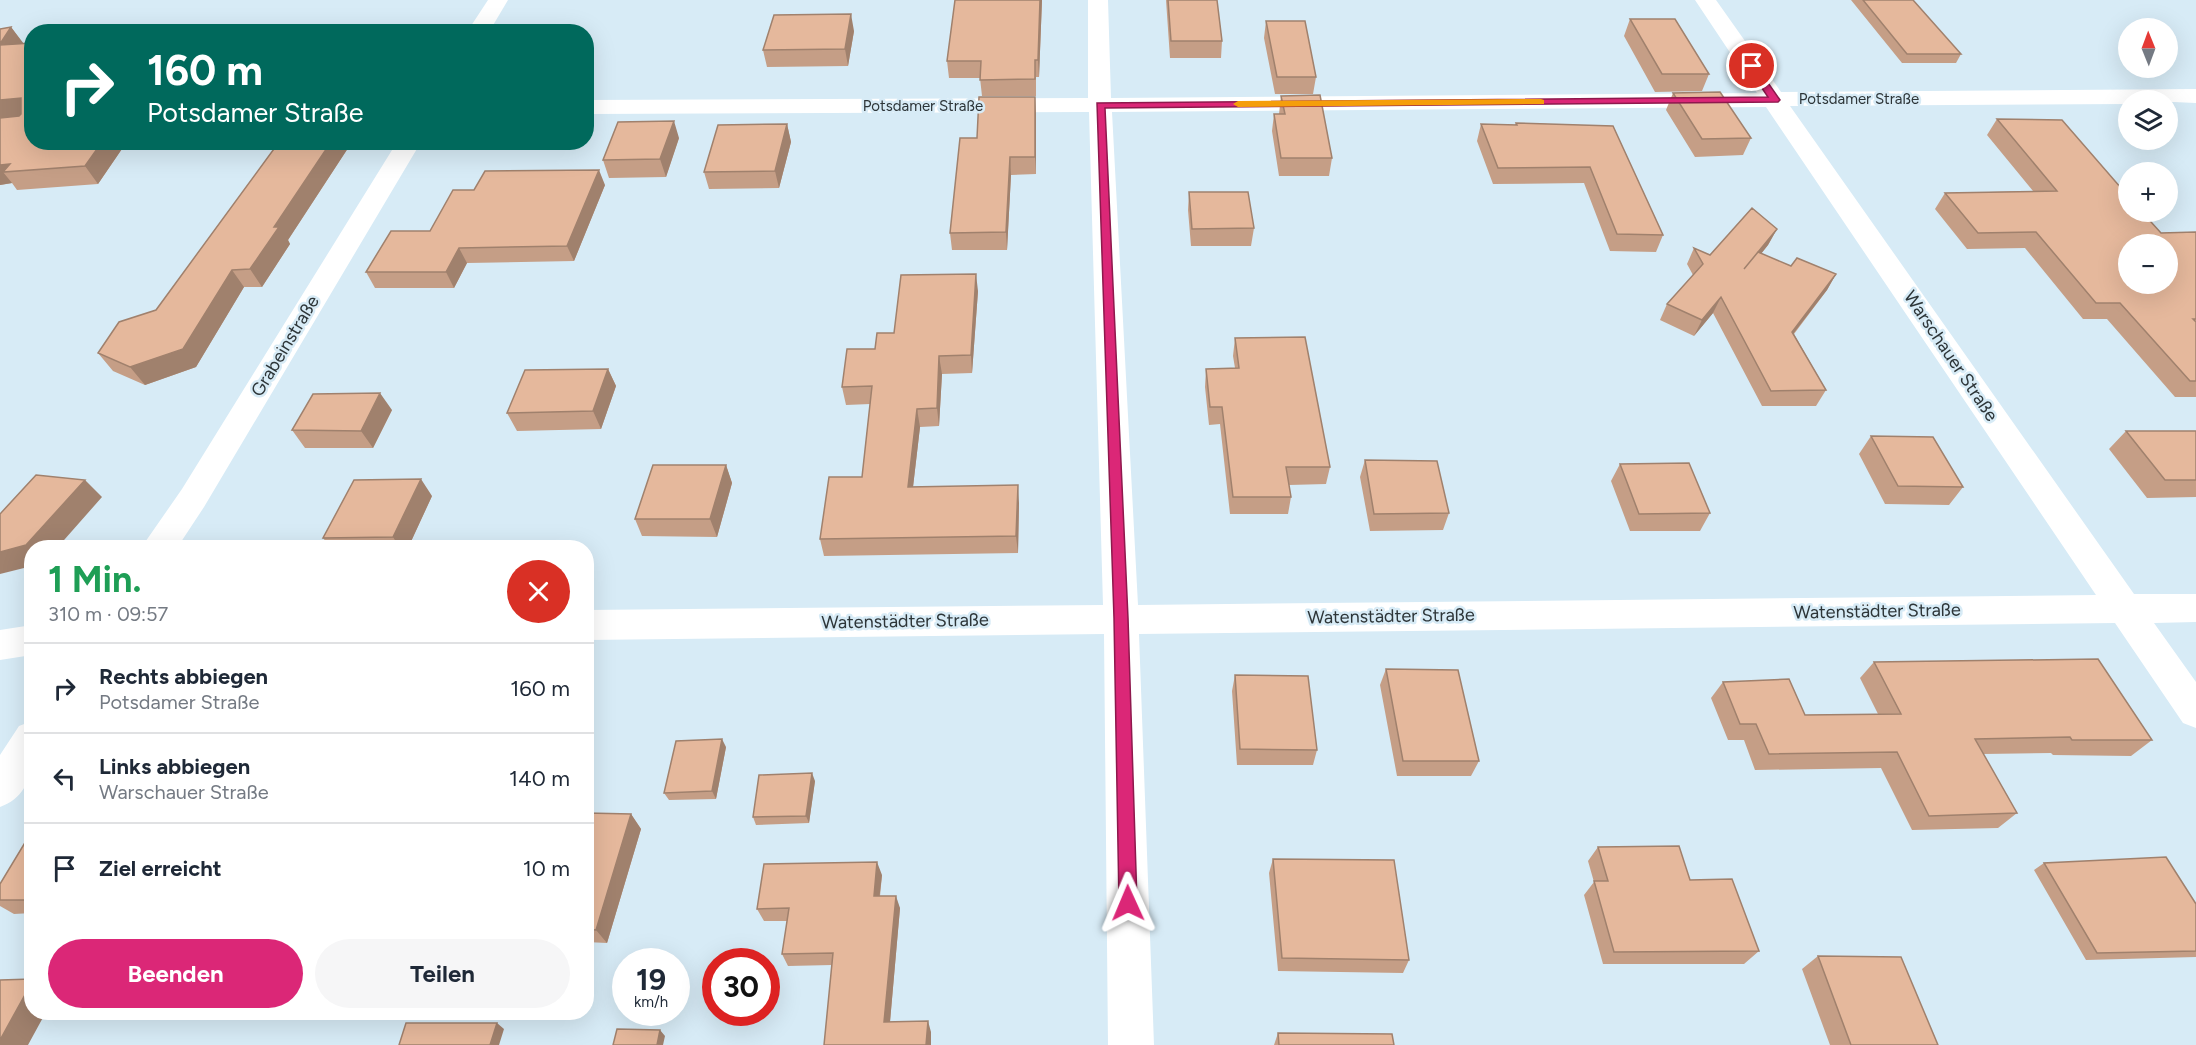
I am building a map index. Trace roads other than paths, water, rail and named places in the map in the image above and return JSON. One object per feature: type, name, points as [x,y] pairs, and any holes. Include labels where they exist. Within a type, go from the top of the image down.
[{"type":"street","points":[[483,24],[498,0]]},
{"type":"street","points":[[1098,0],[1100,105],[1121,618],[1131,1045]]},
{"type":"street","name":"Warschauer Straße","points":[[1705,0],[2196,712]]},
{"type":"street","name":"Potsdamer Straße","points":[[594,107],[2196,96]]},
{"type":"street","name":"Grabeinstraße","points":[[164,540],[193,498],[404,150]]},
{"type":"street","name":"Watenstädter Straße","points":[[594,625],[2196,608]]},
{"type":"street","points":[[0,645],[24,641]]},
{"type":"street","points":[[0,789],[24,751]]}]
